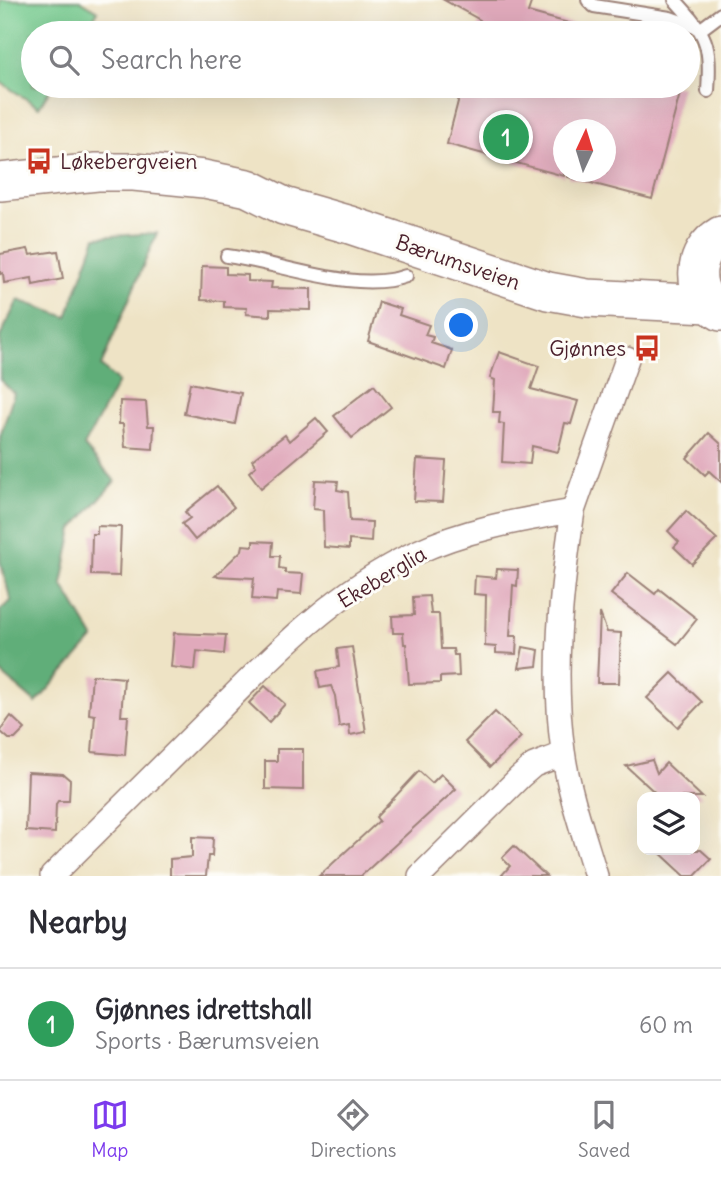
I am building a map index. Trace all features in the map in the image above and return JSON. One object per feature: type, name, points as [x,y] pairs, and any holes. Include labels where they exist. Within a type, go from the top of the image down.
[{"type":"main road","name":"Bærumsveien","points":[[0,182],[64,174],[145,173],[248,188],[284,206],[350,225],[548,292],[587,298],[635,298],[715,308]]},
{"type":"main road","name":"Bærumsveien","points":[[0,198],[110,188],[158,189],[248,205],[284,206]]},
{"type":"main road","points":[[635,298],[715,241]]},
{"type":"main road","points":[[715,241],[699,285],[715,308]]},
{"type":"street","points":[[596,876],[563,754],[558,659],[562,580],[573,511],[626,359]]},
{"type":"street","name":"Ekeberglia","points":[[52,876],[267,659],[365,582],[414,554],[466,535],[512,521],[573,511]]},
{"type":"street","points":[[420,876],[520,776],[534,765],[563,754]]},
{"type":"lane","points":[[588,0],[594,6],[678,21]]},
{"type":"lane","points":[[675,0],[694,21]]},
{"type":"lane","points":[[708,91],[709,57],[701,29],[721,14]]},
{"type":"lane","points":[[227,256],[365,283],[389,282],[406,276]]},
{"type":"green space","points":[[0,0],[80,0],[98,11],[92,21],[21,21],[21,95],[0,82]]},
{"type":"green space","points":[[25,98],[45,98],[39,107]]},
{"type":"green space","points":[[157,233],[101,366],[118,382],[84,446],[115,481],[73,529],[62,584],[94,638],[36,703],[0,672],[0,610],[11,601],[0,561],[0,437],[14,393],[0,380],[0,337],[18,300],[67,317],[96,237]]},
{"type":"building","points":[[444,0],[532,0],[528,12],[561,21],[480,21]]},
{"type":"building","points":[[459,98],[679,98],[652,199],[587,182],[616,182],[616,119],[553,119],[553,173],[447,144]]},
{"type":"building","points":[[28,249],[30,255],[58,251],[63,279],[33,285],[32,278],[4,283],[3,273],[0,274],[0,254]]},
{"type":"building","points":[[202,266],[226,267],[226,274],[248,275],[248,281],[272,282],[271,288],[311,289],[311,310],[270,309],[270,316],[246,314],[247,308],[224,307],[224,301],[201,300]]},
{"type":"building","points":[[379,302],[401,309],[399,315],[429,325],[425,335],[433,337],[431,343],[452,350],[446,369],[368,341]]},
{"type":"building","points":[[499,352],[539,366],[531,389],[578,401],[571,424],[565,423],[558,452],[532,446],[530,464],[502,462],[504,424],[499,423],[500,412],[493,412],[495,380],[490,378]]},
{"type":"building","points":[[190,383],[241,393],[235,424],[184,414]]},
{"type":"building","points":[[374,385],[391,407],[352,438],[334,416]]},
{"type":"building","points":[[120,401],[146,402],[148,426],[154,426],[153,449],[125,447],[123,424],[119,424]]},
{"type":"building","points":[[316,418],[328,432],[261,488],[249,472],[256,466],[252,460],[285,435],[289,441]]},
{"type":"building","points":[[709,433],[721,444],[721,482],[709,471],[705,475],[687,458]]},
{"type":"building","points":[[417,459],[446,461],[443,502],[414,501]]},
{"type":"building","points":[[315,480],[338,481],[337,490],[348,492],[350,521],[372,522],[371,542],[349,540],[349,549],[324,547],[323,510],[313,509]]},
{"type":"building","points":[[217,486],[234,507],[195,540],[182,524],[190,518],[185,512]]},
{"type":"building","points":[[686,511],[717,539],[692,564],[674,547],[679,542],[668,531]]},
{"type":"building","points":[[97,526],[121,527],[119,576],[91,575],[92,534],[97,534]]},
{"type":"building","points":[[253,541],[273,542],[272,556],[280,556],[279,568],[285,569],[285,573],[303,574],[301,594],[277,592],[276,601],[252,599],[254,578],[215,576],[242,550],[243,545],[253,546]]},
{"type":"building","points":[[497,569],[518,570],[517,586],[513,585],[510,636],[517,636],[516,654],[496,653],[496,647],[485,646],[486,595],[474,594],[475,576],[496,578]]},
{"type":"building","points":[[628,573],[655,594],[659,589],[697,619],[677,644],[611,594]]},
{"type":"building","points":[[429,596],[431,614],[439,614],[441,649],[453,649],[454,655],[458,655],[459,676],[440,677],[440,683],[409,684],[406,644],[403,633],[393,633],[392,616],[414,615],[413,597]]},
{"type":"building","points":[[600,613],[607,632],[621,633],[619,683],[597,683]]},
{"type":"building","points":[[174,633],[226,635],[224,654],[197,651],[195,670],[171,667]]},
{"type":"building","points":[[352,647],[366,732],[350,735],[349,725],[339,727],[335,696],[331,686],[320,688],[317,671],[339,667],[337,649]]},
{"type":"building","points":[[523,647],[539,650],[537,666],[519,668]]},
{"type":"building","points":[[672,673],[702,702],[678,727],[647,698]]},
{"type":"building","points":[[92,675],[124,678],[121,716],[128,716],[125,755],[92,752],[95,715],[89,714]]},
{"type":"building","points":[[265,686],[285,704],[269,722],[249,703]]},
{"type":"building","points":[[495,712],[521,737],[490,767],[465,742]]},
{"type":"building","points":[[11,716],[25,729],[15,739],[9,739],[0,731]]},
{"type":"building","points":[[277,749],[303,749],[303,790],[265,789],[265,761],[277,761]]},
{"type":"building","points":[[652,760],[657,773],[666,763],[697,792],[655,792],[626,766]]},
{"type":"building","points":[[419,771],[432,783],[441,774],[456,789],[361,876],[319,876],[379,821],[376,817]]},
{"type":"building","points":[[28,772],[63,774],[70,780],[69,801],[58,801],[56,804],[55,833],[26,831]]},
{"type":"building","points":[[192,837],[213,838],[212,856],[208,856],[206,876],[170,876],[170,859],[192,857]]},
{"type":"building","points":[[514,846],[546,876],[501,876],[510,866],[502,858]]},
{"type":"building","points":[[701,850],[711,859],[695,876],[685,876],[662,855],[700,855]]},
{"type":"place","name":"Gjønnes idrettshall","points":[[506,137]]},
{"type":"place","name":"Løkebergveien","points":[[39,161]]},
{"type":"place","name":"Gjønnes","points":[[647,348]]}]
